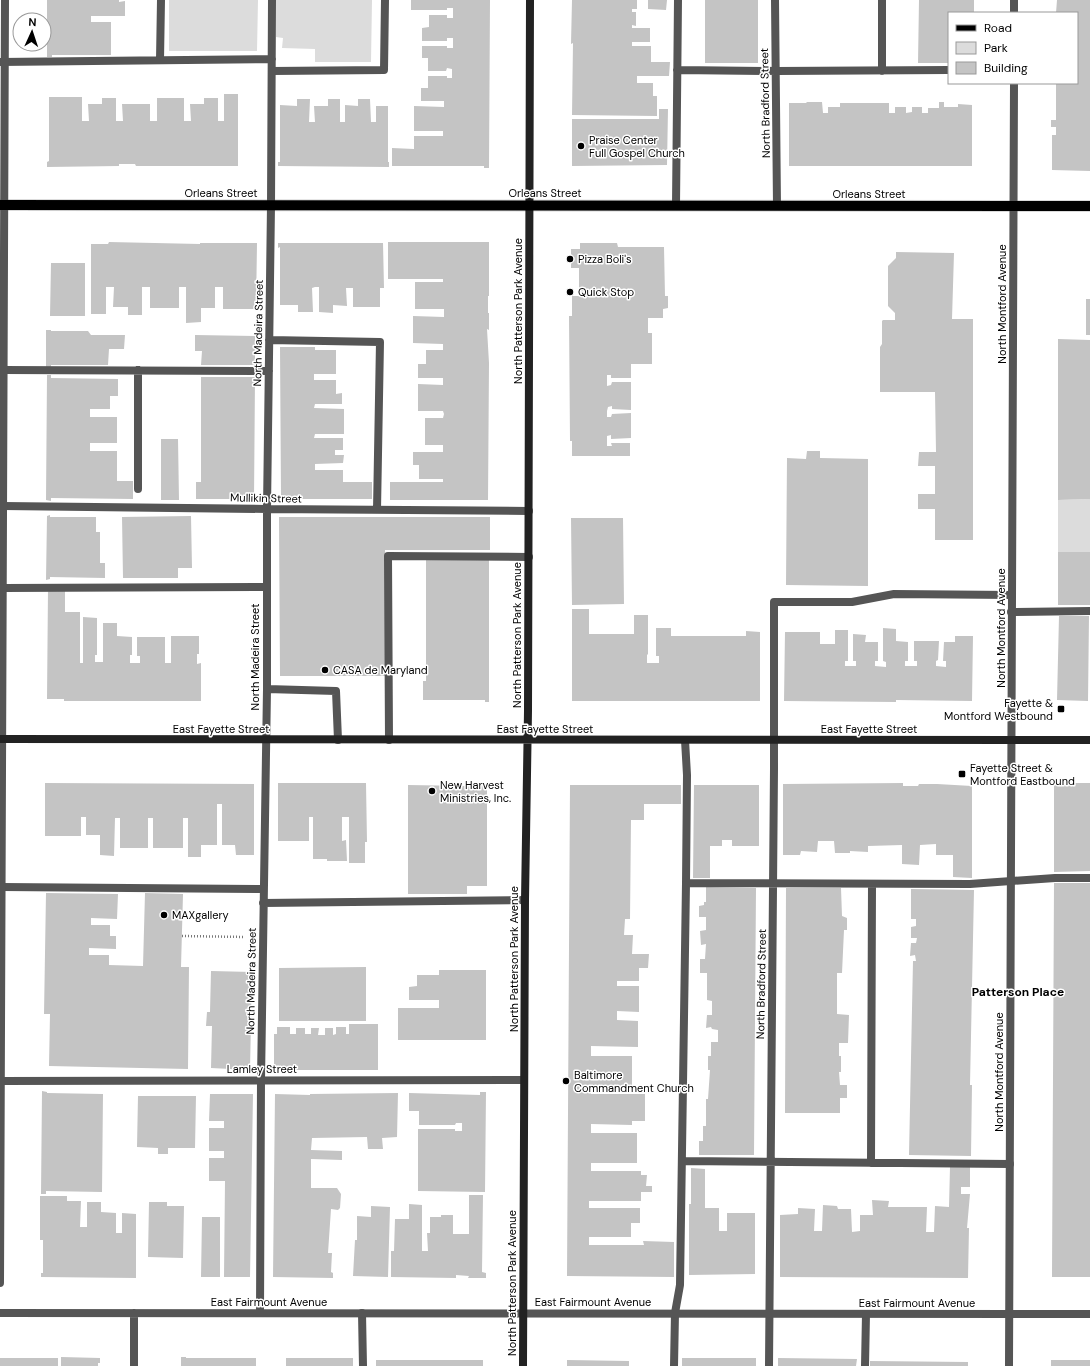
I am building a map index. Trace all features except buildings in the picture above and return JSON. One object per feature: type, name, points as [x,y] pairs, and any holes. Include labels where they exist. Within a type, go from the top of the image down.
[{"type":"main road","name":"Orleans Street","points":[[2,205],[1090,206]]},
{"type":"street","points":[[0,1283],[2,887],[1,739],[3,588],[1,570],[3,506],[2,62],[5,0]]},
{"type":"street","points":[[160,60],[161,0]]},
{"type":"street","name":"North Madeira Street","points":[[260,1313],[263,889],[267,689],[266,587],[272,0]]},
{"type":"street","points":[[272,70],[384,70],[385,0]]},
{"type":"street","name":"North Patterson Park Avenue","points":[[523,1366],[525,900],[528,740],[530,0]]},
{"type":"street","points":[[676,205],[678,0]]},
{"type":"street","name":"North Bradford Street","points":[[775,0],[777,206]]},
{"type":"street","points":[[882,0],[882,71]]},
{"type":"street","points":[[1014,0],[1014,12]]},
{"type":"street","points":[[2,62],[272,59]]},
{"type":"street","points":[[677,70],[948,70]]},
{"type":"street","name":"North Montford Avenue","points":[[1009,1366],[1014,84]]},
{"type":"street","points":[[269,340],[380,342],[377,510]]},
{"type":"street","points":[[3,370],[269,371]]},
{"type":"street","points":[[138,370],[138,489]]},
{"type":"street","name":"Mullikin Street","points":[[3,506],[528,511]]},
{"type":"street","points":[[389,740],[388,556],[528,557]]},
{"type":"street","points":[[3,588],[266,587]]},
{"type":"street","name":"North Bradford Street","points":[[769,1366],[775,739],[774,602],[852,602],[894,594],[1012,595]]},
{"type":"street","points":[[1012,612],[1090,611]]},
{"type":"street","points":[[267,689],[336,691],[338,740]]},
{"type":"street","name":"East Fayette Street","points":[[1,739],[1090,740]]},
{"type":"street","points":[[674,1366],[675,1313],[680,1284],[687,776],[685,740]]},
{"type":"street","points":[[686,883],[970,884],[1055,878],[1090,878]]},
{"type":"street","points":[[871,1163],[872,884]]},
{"type":"street","points":[[2,887],[263,889]]},
{"type":"street","points":[[263,903],[525,900]]},
{"type":"street","name":"Lamley Street","points":[[1,1081],[524,1080]]},
{"type":"street","points":[[682,1161],[1010,1164]]},
{"type":"street","name":"East Fairmount Avenue","points":[[0,1313],[1090,1314]]},
{"type":"street","points":[[134,1313],[134,1366]]},
{"type":"street","points":[[362,1313],[363,1366]]},
{"type":"street","points":[[865,1366],[866,1314]]},
{"type":"path","points":[[182,936],[263,938]]},
{"type":"green space","points":[[169,0],[258,0],[257,51],[169,51]]},
{"type":"green space","points":[[276,0],[372,0],[371,62],[315,62],[315,49],[282,48],[283,38],[276,37]]},
{"type":"green space","points":[[1090,499],[1090,552],[1058,552],[1058,500]]},
{"type":"place","name":"Praise Center Full Gospel Church","points":[[581,146]]},
{"type":"place","name":"Pizza Boli's","points":[[570,259]]},
{"type":"place","name":"Quick Stop","points":[[570,292]]},
{"type":"place","name":"CASA de Maryland","points":[[325,670]]},
{"type":"place","name":"Fayette & Montford Westbound","points":[[1061,709]]},
{"type":"place","name":"Fayette Street & Montford Eastbound","points":[[962,774]]},
{"type":"place","name":"New Harvest Ministries, Inc.","points":[[432,791]]},
{"type":"place","name":"MAXgallery","points":[[164,915]]},
{"type":"place","name":"Baltimore Commandment Church","points":[[566,1081]]},
{"type":"district","name":"Patterson Place","points":[[1018,992]]}]
